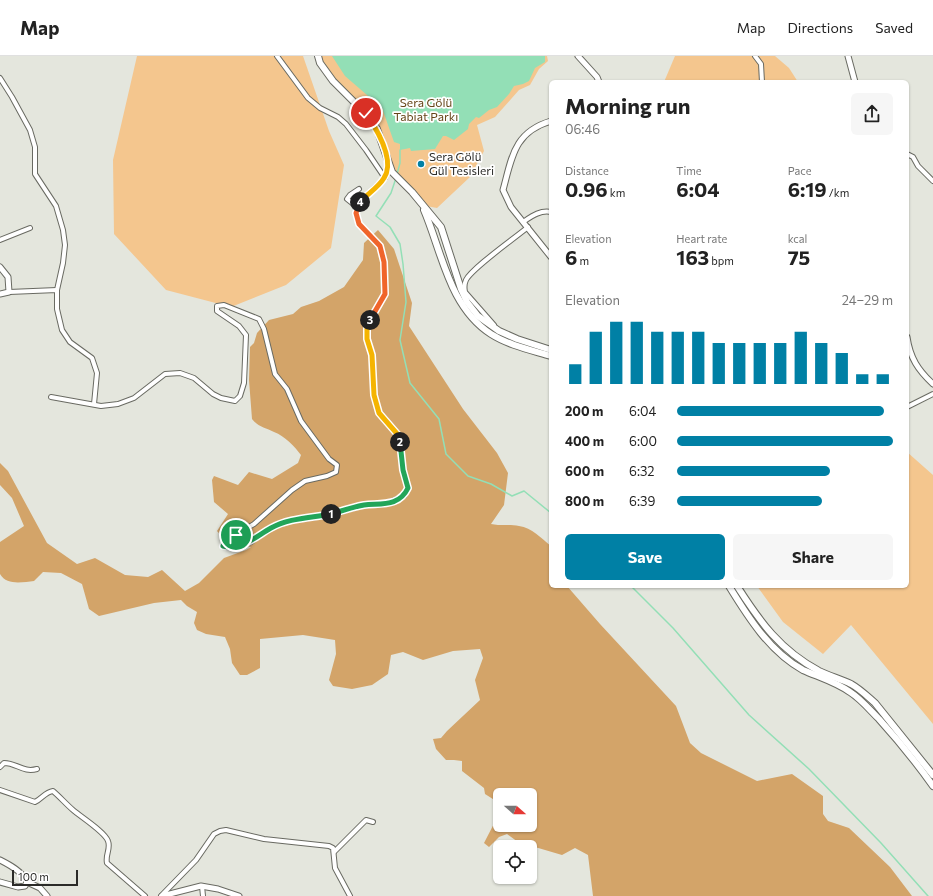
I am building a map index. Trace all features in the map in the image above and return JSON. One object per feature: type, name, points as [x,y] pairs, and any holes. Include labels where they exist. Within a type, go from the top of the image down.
[{"type":"main road","points":[[318,56],[320,63],[333,81],[366,113],[377,129],[392,172],[412,192],[441,227],[461,289],[467,302],[478,316],[499,331],[517,339],[549,349]]},
{"type":"main road","points":[[422,205],[446,273],[457,296],[470,317],[491,334],[512,344],[549,355]]},
{"type":"main road","points":[[730,588],[755,626],[775,647],[790,661],[802,669],[842,687],[858,698],[911,756],[933,786]]},
{"type":"main road","points":[[738,588],[769,633],[786,648],[820,672],[851,684],[875,703],[933,775]]},
{"type":"street","points":[[278,56],[308,98],[320,108],[338,116],[346,124],[385,178]]},
{"type":"street","points":[[578,56],[598,80]]},
{"type":"street","points":[[755,56],[761,64],[762,80]]},
{"type":"street","points":[[848,56],[854,80]]},
{"type":"street","points":[[0,78],[30,130],[35,147],[35,174],[56,206],[63,230],[65,245],[58,290],[57,309],[62,330],[70,342],[92,358],[97,373],[94,404]]},
{"type":"street","points":[[549,122],[540,124],[526,134],[517,146],[503,190],[511,207],[549,254]]},
{"type":"street","points":[[909,155],[913,157],[918,166],[933,181]]},
{"type":"street","points":[[51,398],[101,406],[118,404],[134,398],[165,374],[180,373],[194,378],[213,394],[221,398],[235,401],[240,396],[244,383],[246,335],[239,326],[217,312],[217,306],[224,305],[259,320],[264,329],[275,374],[287,389],[301,421],[329,459],[337,465],[336,472],[305,482],[292,490],[254,524],[225,541],[223,546],[230,548],[251,542],[270,528],[289,521],[330,515],[364,505],[385,504],[404,496],[408,488],[403,470],[399,436],[379,413],[374,395],[372,355],[367,339],[367,325],[385,294],[384,262],[380,246],[359,224],[356,213],[360,201],[385,178],[388,163]]},
{"type":"street","points":[[359,190],[350,195],[347,199],[352,202],[360,201]]},
{"type":"street","points":[[523,222],[534,214],[545,211],[549,212]]},
{"type":"street","points":[[0,240],[30,228]]},
{"type":"street","points":[[512,344],[465,292],[464,286],[468,276],[481,264],[528,228]]},
{"type":"street","points":[[0,267],[8,277],[9,292]]},
{"type":"street","points":[[0,294],[9,292],[58,290]]},
{"type":"street","points":[[909,347],[914,362],[924,376],[933,384]]},
{"type":"street","points":[[909,406],[933,394]]},
{"type":"street","points":[[0,767],[4,763],[8,763],[27,770],[37,769]]},
{"type":"street","points":[[0,790],[35,802],[41,800],[48,792],[53,791],[102,834],[108,841],[109,848],[106,858],[107,862],[145,896]]},
{"type":"street","points":[[334,852],[366,820],[373,822]]},
{"type":"street","points":[[162,896],[196,860],[214,834],[226,830],[264,839],[329,846],[333,848],[336,868],[350,896]]},
{"type":"street","points":[[0,860],[9,865],[25,878],[27,882],[40,888],[48,896]]},
{"type":"street","points":[[0,882],[18,887],[24,886],[27,882]]},
{"type":"street","points":[[162,896],[202,886],[218,889],[238,896]]},
{"type":"street","points":[[202,886],[203,896]]},
{"type":"green space","points":[[137,56],[303,56],[329,131],[344,165],[331,248],[286,285],[231,307],[166,290],[114,234],[113,160]]},
{"type":"green space","name":"Sera Gölü Tabiat Parkı","points":[[318,56],[547,56],[548,61],[539,69],[530,85],[519,90],[495,117],[477,125],[484,151],[470,177],[437,208],[421,205],[392,172],[377,129],[333,81]]},
{"type":"green space","points":[[675,56],[775,56],[789,68],[797,80],[665,80]]},
{"type":"green space","points":[[909,454],[933,475],[933,724],[851,625],[823,654],[783,622],[758,588],[909,588]]},
{"type":"shaded area","name":"Sera Gölü Tabiat Parkı","points":[[332,56],[545,56],[545,62],[535,68],[529,81],[514,86],[497,107],[489,110],[479,118],[476,117],[469,124],[468,129],[454,140],[443,136],[435,149],[411,151],[410,148],[400,150],[400,144],[394,142],[382,108],[345,76]]},
{"type":"shaded area","points":[[378,230],[394,249],[412,303],[409,326],[463,409],[497,453],[508,473],[504,505],[491,524],[516,525],[524,527],[549,544],[549,588],[569,588],[676,706],[690,743],[701,753],[757,781],[792,774],[823,796],[823,814],[828,821],[849,828],[890,867],[912,896],[593,896],[588,855],[575,848],[562,855],[537,848],[537,840],[515,840],[507,834],[493,840],[493,843],[489,847],[484,843],[493,826],[493,832],[537,832],[537,788],[493,788],[493,799],[485,794],[484,788],[462,771],[462,761],[446,760],[436,749],[433,739],[441,738],[480,700],[475,680],[483,658],[480,649],[453,651],[423,660],[403,652],[391,655],[388,674],[372,685],[352,689],[333,686],[329,680],[336,654],[335,640],[303,635],[260,639],[260,668],[247,675],[240,675],[232,663],[230,649],[225,637],[206,634],[197,630],[194,623],[197,612],[181,600],[154,603],[99,616],[89,609],[82,584],[61,573],[43,572],[34,581],[25,582],[11,582],[3,578],[0,574],[0,542],[24,526],[12,498],[0,485],[0,463],[8,471],[47,543],[77,564],[95,558],[125,575],[148,577],[162,570],[185,591],[199,583],[224,558],[251,547],[230,545],[217,531],[228,514],[214,502],[212,480],[214,476],[238,485],[249,472],[272,479],[298,463],[301,455],[286,439],[259,426],[252,419],[249,380],[250,347],[254,343],[257,333],[269,320],[293,314],[301,307],[319,301],[344,287],[363,260],[364,243]]},
{"type":"waterway","points":[[397,174],[400,163],[400,150]]},
{"type":"waterway","points":[[396,178],[391,193],[376,216],[390,227],[400,244],[406,302],[400,340],[410,383],[439,419],[446,454],[468,476],[491,484],[512,496],[524,491],[549,511]]},
{"type":"waterway","points":[[633,588],[673,628],[749,715],[809,769],[881,843],[928,896]]},
{"type":"place","name":"Sera Gölü Gül Tesisleri","points":[[421,164]]},
{"type":"route","points":[[236,535],[225,541],[223,546],[230,548],[251,542],[270,528],[289,521],[330,515],[364,505],[385,504],[404,496],[408,488],[403,470],[399,436],[392,426],[379,413],[374,395],[372,355],[367,339],[367,325],[385,294],[384,262],[380,246],[359,224],[356,213],[360,201],[385,178],[388,163],[377,129],[366,113]]}]
